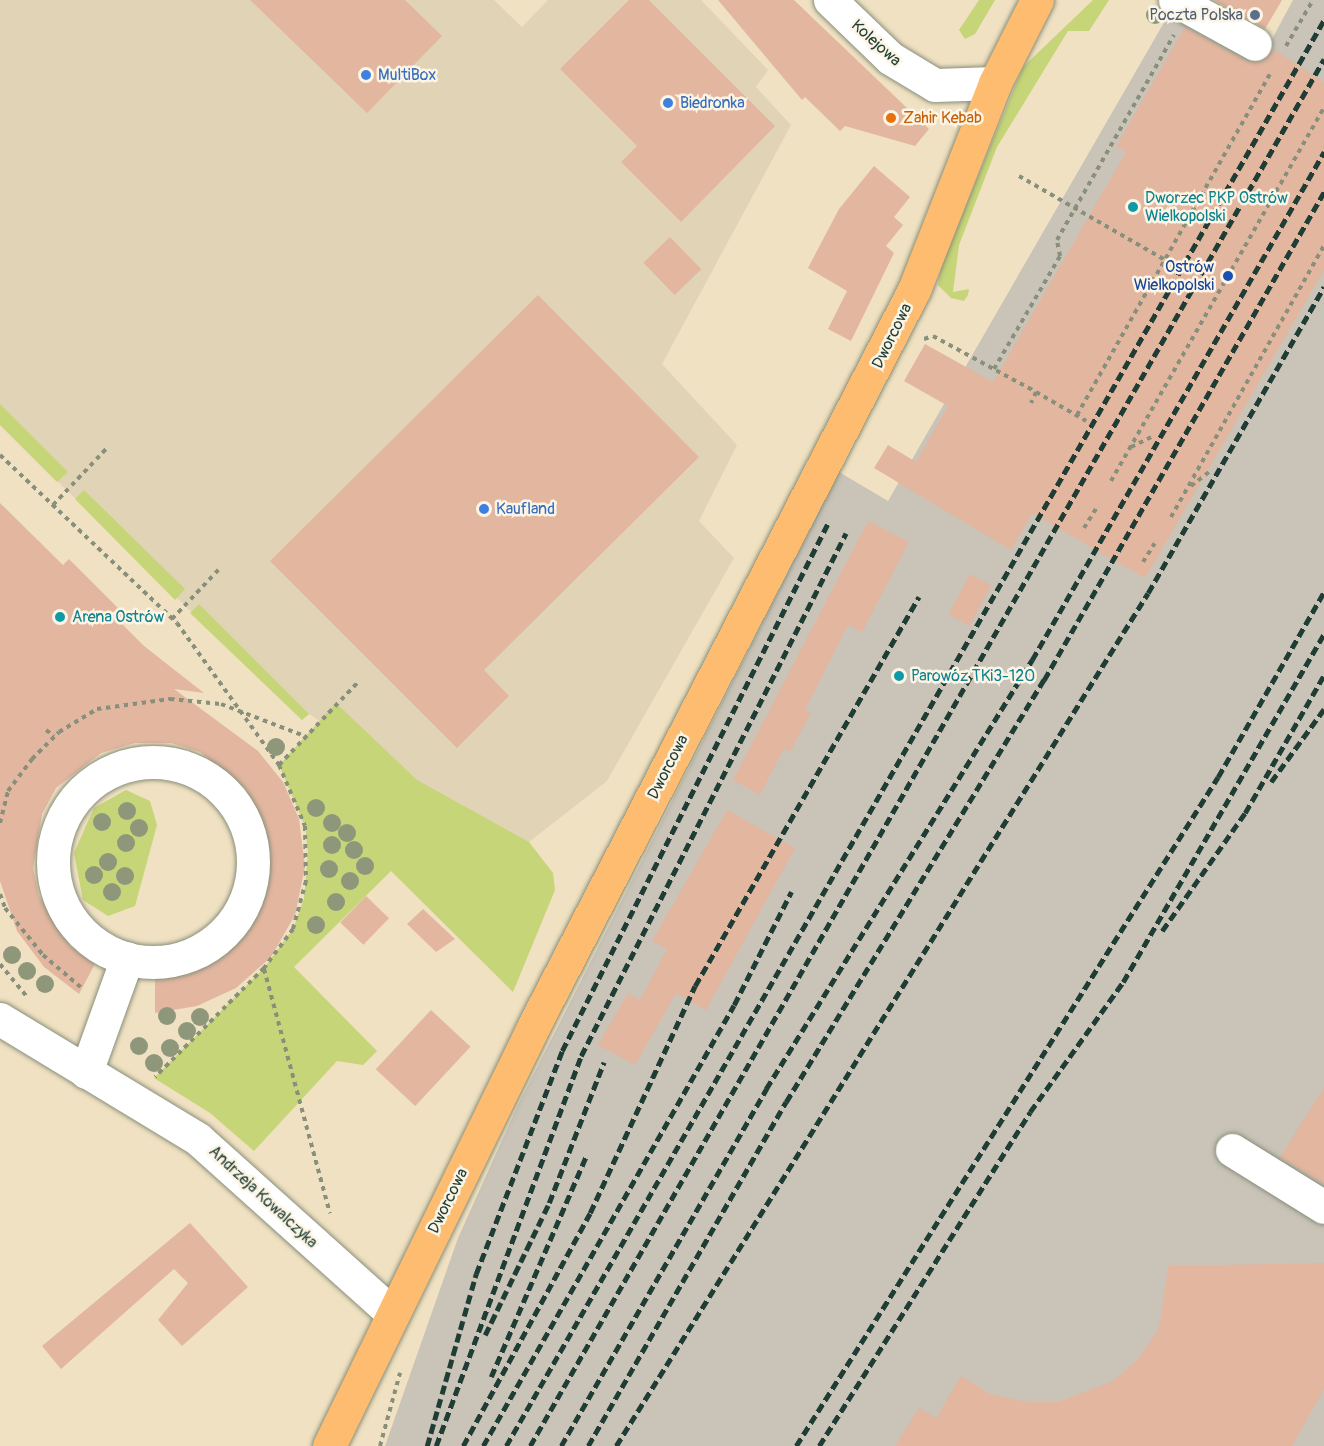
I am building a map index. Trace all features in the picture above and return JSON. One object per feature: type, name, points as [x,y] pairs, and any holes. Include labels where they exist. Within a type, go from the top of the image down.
[{"type":"main road","name":"Dworcowa","points":[[329,1446],[536,1020],[904,310],[995,83],[1037,0]]},
{"type":"street","name":"Kolejowa","points":[[830,0],[890,58],[935,85],[995,83]]},
{"type":"street","points":[[1183,4],[1270,57]]},
{"type":"street","points":[[137,763],[184,766],[206,777],[240,812],[251,835],[251,883],[242,907],[211,944],[165,961],[127,957],[96,944],[64,909],[56,887],[55,839],[76,797],[104,775],[137,763]]},
{"type":"street","points":[[86,1072],[127,957]]},
{"type":"street","name":"Andrzeja Kowalczyka","points":[[0,1019],[198,1139],[237,1169],[393,1314]]},
{"type":"street","points":[[1232,1150],[1324,1207]]},
{"type":"path","points":[[1077,415],[1165,260],[1270,57],[1313,0]]},
{"type":"path","points":[[994,369],[1060,256],[1057,240],[1183,4]]},
{"type":"path","points":[[1111,482],[1324,107]]},
{"type":"path","points":[[1019,176],[1165,260]]},
{"type":"path","points":[[1171,517],[1324,246]]},
{"type":"path","points":[[919,341],[933,336],[1086,421]]},
{"type":"path","points":[[1031,403],[1036,392]]},
{"type":"path","points":[[1130,448],[1154,436]]},
{"type":"path","points":[[53,506],[106,449]]},
{"type":"path","points":[[1,458],[172,619],[279,765],[305,826],[306,881],[293,929],[264,968],[147,1086]]},
{"type":"path","points":[[1188,488],[1210,471]]},
{"type":"path","points":[[1084,528],[1097,507]]},
{"type":"path","points":[[1143,562],[1155,543]]},
{"type":"path","points":[[172,619],[221,567]]},
{"type":"path","points":[[279,765],[302,735],[360,680]]},
{"type":"path","points":[[0,823],[8,791],[54,736],[97,709],[122,703],[170,699],[239,708],[302,735]]},
{"type":"path","points":[[46,730],[54,736]]},
{"type":"path","points":[[0,894],[5,908],[43,955],[87,993]]},
{"type":"path","points":[[264,968],[334,1226]]},
{"type":"path","points":[[380,1446],[398,1391]]},
{"type":"shaded area","points":[[0,0],[494,0],[522,27],[548,0],[701,0],[768,70],[756,87],[791,125],[662,364],[737,445],[699,521],[734,558],[607,781],[529,842],[510,847],[309,714],[302,720],[0,425]]},
{"type":"shaded area","points":[[1177,0],[1197,0],[1271,41],[1293,0],[1324,0],[1324,1446],[385,1446],[458,1238],[517,1107],[839,472],[888,501]]},
{"type":"green space","points":[[979,0],[995,0],[975,34],[965,39],[959,30]]},
{"type":"green space","points":[[1093,0],[1109,0],[1089,31],[1068,31],[997,147],[959,245],[953,292],[969,289],[968,295],[964,301],[951,298],[938,285],[941,266],[1023,67]]},
{"type":"green space","points":[[0,404],[68,472],[57,482],[0,425]]},
{"type":"green space","points":[[84,490],[185,589],[175,600],[75,499]]},
{"type":"green space","points":[[199,604],[309,714],[302,720],[190,613]]},
{"type":"green space","points":[[336,703],[417,780],[529,842],[553,873],[555,890],[513,992],[391,871],[294,967],[377,1051],[363,1065],[337,1061],[254,1151],[210,1113],[154,1078],[264,968],[293,929],[304,899],[308,853],[305,826],[279,765]]},
{"type":"green space","points":[[126,790],[150,801],[157,825],[135,906],[108,916],[83,900],[74,853],[94,808]]},
{"type":"building","name":"MultiBox","points":[[250,0],[405,0],[442,36],[367,113]]},
{"type":"building","points":[[629,0],[649,0],[775,126],[681,222],[621,162],[637,146],[560,69]]},
{"type":"building","points":[[718,0],[794,0],[929,129],[915,146],[845,126],[840,131],[805,97],[802,100]]},
{"type":"building","name":"Poczta Polska","points":[[1214,0],[1282,0],[1265,29]]},
{"type":"building","points":[[1185,27],[1247,61],[1264,60],[1273,49],[1324,82],[1324,270],[1145,578],[1032,513],[1011,550],[874,468],[888,445],[916,462],[948,406],[904,381],[925,344],[993,382],[1126,152],[1116,146]]},
{"type":"building","points":[[874,166],[910,197],[894,217],[903,225],[886,246],[894,253],[851,341],[828,329],[847,291],[808,268],[839,209]]},
{"type":"building","points":[[670,237],[701,269],[675,295],[643,263]]},
{"type":"building","name":"Kaufland","points":[[538,295],[699,457],[484,670],[509,696],[457,748],[270,561]]},
{"type":"building","points":[[0,503],[63,565],[69,559],[124,614],[118,620],[144,646],[204,693],[174,689],[258,751],[283,782],[299,819],[305,867],[295,915],[271,957],[236,988],[197,1006],[155,1013],[155,978],[193,971],[226,952],[261,903],[269,873],[269,844],[246,789],[200,752],[171,743],[135,743],[101,753],[56,788],[42,814],[33,868],[39,896],[70,946],[95,964],[79,994],[44,967],[17,931],[0,881]]},
{"type":"building","points":[[868,521],[909,542],[862,632],[848,625],[805,710],[811,713],[790,752],[784,748],[760,795],[733,780]]},
{"type":"building","points":[[970,574],[991,585],[970,626],[948,615]]},
{"type":"building","points":[[727,810],[795,848],[706,1010],[676,993],[635,1065],[598,1045],[628,993],[640,1000],[667,949],[652,941]]},
{"type":"building","points":[[366,896],[389,918],[363,945],[340,923]]},
{"type":"building","points":[[423,909],[455,939],[436,952],[407,924]]},
{"type":"building","points":[[431,1010],[470,1047],[415,1106],[376,1069]]},
{"type":"building","points":[[1324,1088],[1324,1184],[1280,1157]]},
{"type":"building","points":[[190,1223],[248,1287],[182,1346],[158,1320],[188,1283],[174,1269],[61,1369],[42,1346]]},
{"type":"building","points":[[1324,1263],[1324,1389],[1292,1446],[895,1446],[919,1408],[936,1418],[961,1376],[990,1394],[1026,1402],[1058,1402],[1113,1381],[1138,1359],[1159,1328],[1168,1266]]},
{"type":"railway","points":[[506,1446],[1324,20]]},
{"type":"railway","points":[[530,1446],[1324,59]]},
{"type":"railway","points":[[561,1446],[766,1089],[1032,660],[1324,152]]},
{"type":"railway","points":[[588,1446],[786,1102],[1044,680],[1324,192]]},
{"type":"railway","points":[[616,1446],[1148,593],[1324,287]]},
{"type":"railway","points":[[427,1446],[476,1274],[562,1051],[828,523]]},
{"type":"railway","points":[[436,1446],[581,1056],[846,533]]},
{"type":"railway","points":[[796,1446],[1218,777],[1324,592]]},
{"type":"railway","points":[[463,1446],[590,1213],[695,986],[919,597]]},
{"type":"railway","points":[[819,1446],[1030,1112],[1123,982],[1324,634]]},
{"type":"railway","points":[[1162,931],[1245,813],[1324,675]]},
{"type":"railway","points":[[1271,782],[1324,709]]},
{"type":"railway","points":[[483,1446],[734,1005],[791,892]]},
{"type":"railway","points":[[485,1335],[549,1203],[604,1062]]},
{"type":"railway","points":[[491,1377],[586,1156]]},
{"type":"place","name":"Poczta Polska","points":[[1255,15]]},
{"type":"place","name":"MultiBox","points":[[366,75]]},
{"type":"place","name":"Biedronka","points":[[668,103]]},
{"type":"place","name":"Zahir Kebab","points":[[891,118]]},
{"type":"place","name":"Dworzec PKP Ostrów Wielkopolski","points":[[1133,207]]},
{"type":"place","name":"Ostrów Wielkopolski","points":[[1228,276]]},
{"type":"place","name":"Kaufland","points":[[484,509]]},
{"type":"place","name":"Arena Ostrów","points":[[60,617]]},
{"type":"place","name":"Parowóz TKi3-120","points":[[899,676]]}]
